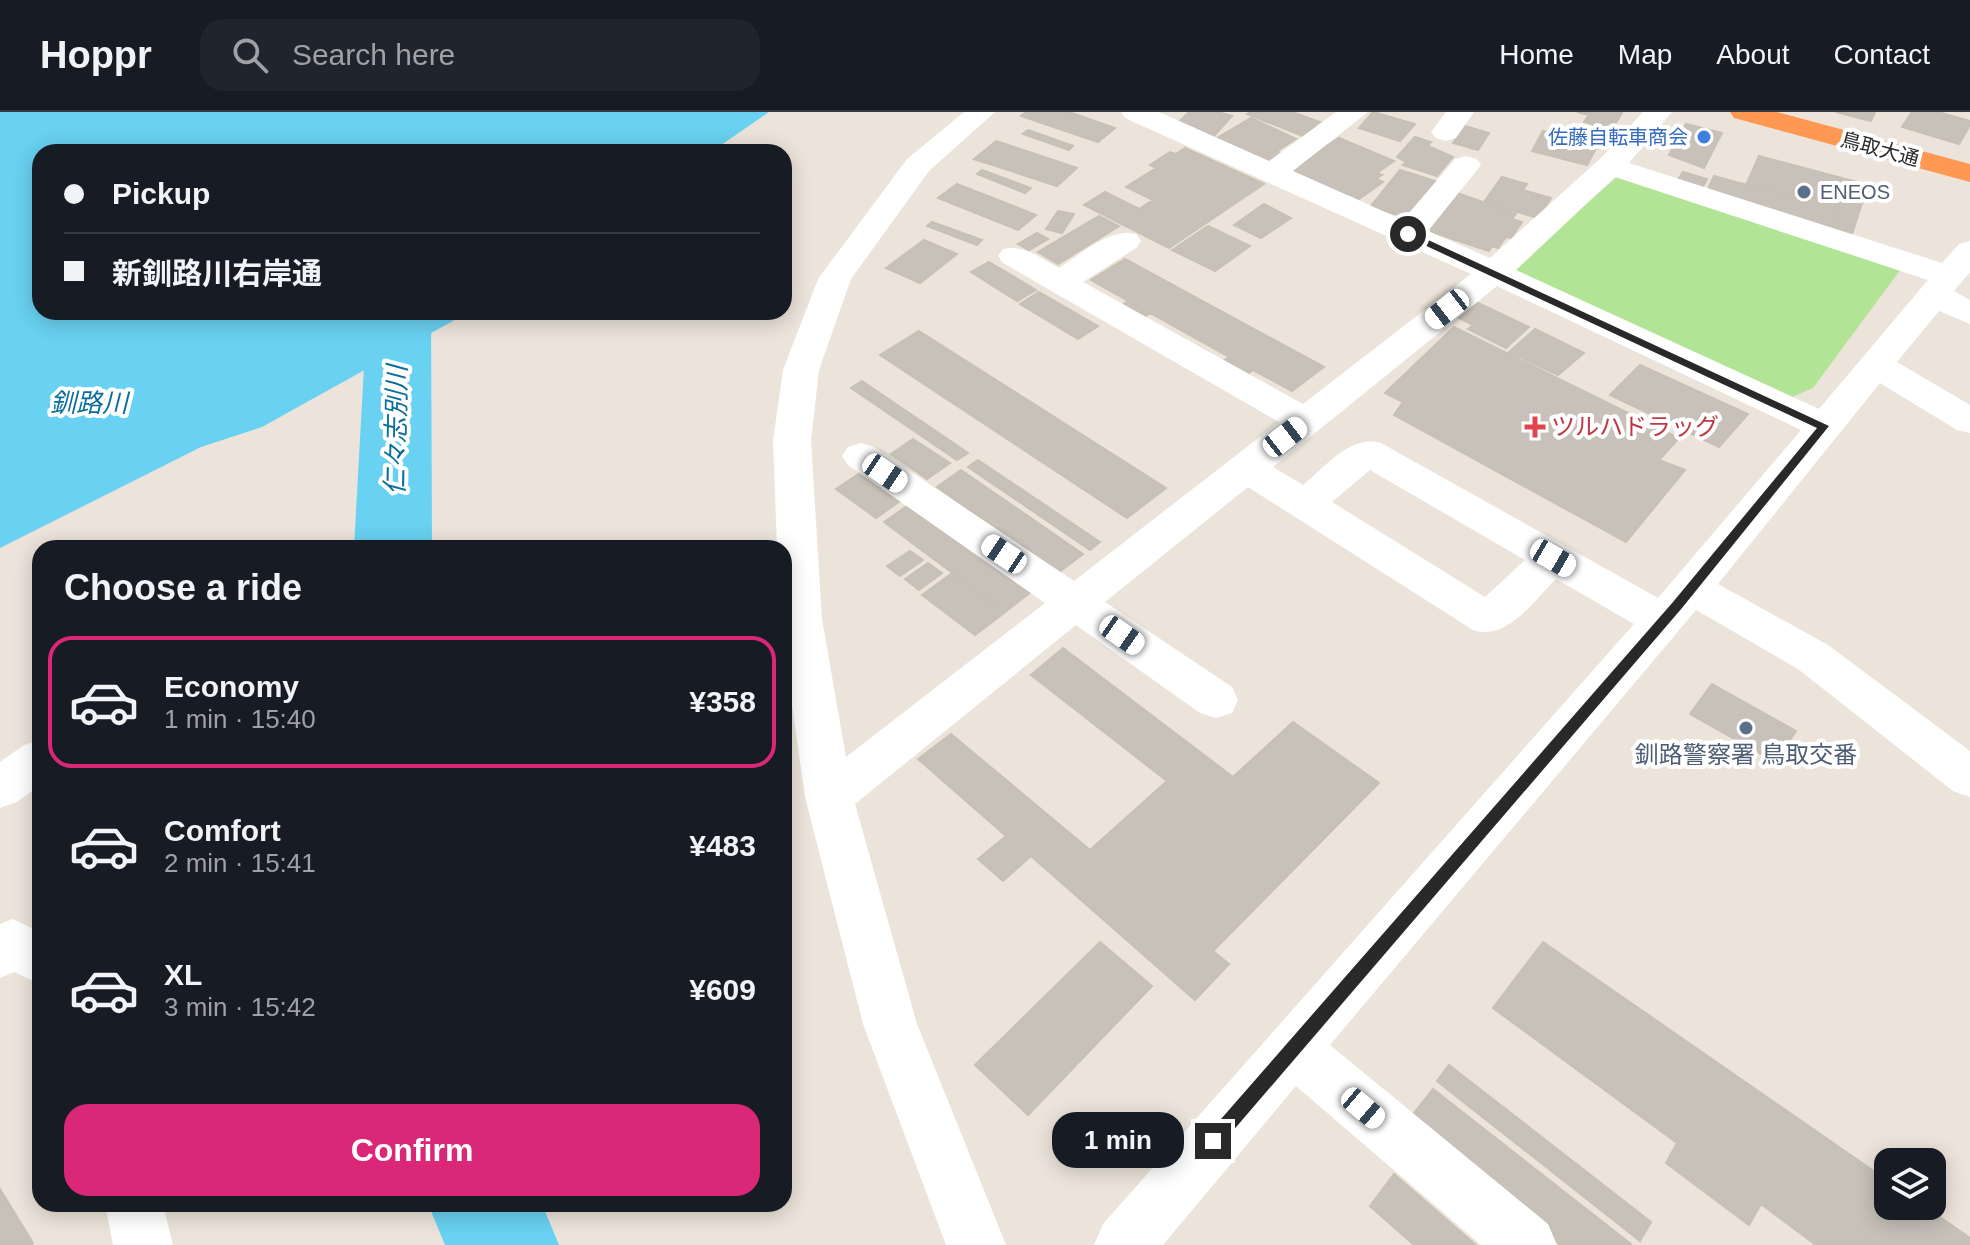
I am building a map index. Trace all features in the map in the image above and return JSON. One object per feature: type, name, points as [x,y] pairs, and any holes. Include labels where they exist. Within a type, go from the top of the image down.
[{"type":"highway","name":"鳥取大通","points":[[1744,112],[1970,173]]},
{"type":"street","points":[[976,1245],[890,1024],[829,797],[801,619],[792,441],[801,370],[835,279],[918,165],[981,112]]},
{"type":"street","points":[[1271,173],[1354,112]]},
{"type":"street","points":[[829,797],[1494,272],[1610,166],[1658,112]]},
{"type":"street","points":[[1149,115],[1824,426]]},
{"type":"street","points":[[1408,234],[1466,165]]},
{"type":"street","points":[[1124,1245],[1677,605],[1875,365],[1956,284],[1610,166]]},
{"type":"street","points":[[1059,282],[1125,241]]},
{"type":"street","points":[[1014,256],[1305,421]]},
{"type":"street","points":[[1875,365],[1970,421]]},
{"type":"street","points":[[1305,504],[1368,452],[1553,558],[1813,657],[1970,777]]},
{"type":"street","points":[[861,456],[1216,700]]},
{"type":"street","points":[[1246,468],[1488,619],[1553,558]]},
{"type":"street","points":[[0,788],[32,765]]},
{"type":"street","points":[[0,954],[13,943],[32,955]]},
{"type":"street","points":[[1293,1049],[1527,1245]]},
{"type":"street","points":[[136,1212],[143,1245]]},
{"type":"green space","points":[[1623,172],[1904,265],[1813,388],[1783,401],[1507,272]]},
{"type":"water","name":"釧路川","points":[[0,112],[769,112],[723,144],[32,144],[32,320],[455,320],[262,427],[201,447],[0,548]]},
{"type":"building","points":[[1026,112],[1069,112],[1115,128],[1098,142],[1021,116]]},
{"type":"building","points":[[1189,112],[1218,112],[1232,116],[1213,137],[1193,131],[1196,127],[1179,122]]},
{"type":"building","points":[[1292,112],[1320,122],[1303,136],[1247,114]]},
{"type":"building","points":[[1373,112],[1415,124],[1400,141],[1359,128]]},
{"type":"building","points":[[1577,112],[1622,113],[1612,129],[1584,122],[1589,115]]},
{"type":"building","points":[[1836,112],[1875,112],[1871,121]]},
{"type":"building","points":[[1912,112],[1938,112],[1970,121],[1970,125],[1959,144],[1902,127]]},
{"type":"building","points":[[1251,118],[1296,139],[1277,151],[1282,154],[1268,163],[1212,141]]},
{"type":"building","points":[[1686,124],[1722,133],[1704,168],[1669,155]]},
{"type":"building","points":[[1465,126],[1489,133],[1478,150],[1453,143]]},
{"type":"building","points":[[1028,130],[1073,146],[1069,150],[1023,134]]},
{"type":"building","points":[[1543,131],[1598,145],[1587,165],[1532,151]]},
{"type":"building","points":[[1415,137],[1431,142],[1428,146],[1453,157],[1437,176],[1403,165],[1406,162],[1397,157]]},
{"type":"building","points":[[1339,138],[1394,161],[1377,173],[1382,175],[1376,179],[1383,182],[1359,199],[1349,194],[1344,198],[1287,172]]},
{"type":"building","points":[[996,141],[1077,168],[1057,186],[974,159]]},
{"type":"building","points":[[1185,148],[1264,184],[1169,248],[1084,205],[1105,192],[1139,209],[1153,200],[1126,187],[1156,168],[1150,165],[1170,152],[1176,154]]},
{"type":"building","points":[[1759,156],[1868,185],[1852,234],[1832,228],[1839,210],[1746,185]]},
{"type":"building","points":[[982,170],[1031,188],[1025,193],[977,174]]},
{"type":"building","points":[[1400,170],[1435,181],[1406,218],[1371,206]]},
{"type":"building","points":[[1683,172],[1707,179],[1701,190],[1676,183]]},
{"type":"building","points":[[1714,176],[1839,210],[1832,228],[1706,193]]},
{"type":"building","points":[[1502,177],[1527,184],[1523,190],[1551,198],[1538,218],[1484,202]]},
{"type":"building","points":[[957,184],[1036,215],[1018,230],[938,198]]},
{"type":"building","points":[[1452,191],[1516,214],[1512,219],[1522,222],[1511,238],[1506,237],[1498,248],[1492,246],[1489,251],[1422,229]]},
{"type":"building","points":[[1264,204],[1291,218],[1261,238],[1234,225]]},
{"type":"building","points":[[1058,211],[1074,214],[1062,233],[1046,229]]},
{"type":"building","points":[[1099,216],[1119,226],[1058,264],[1038,252]]},
{"type":"building","points":[[932,222],[982,240],[977,245],[927,226]]},
{"type":"building","points":[[1208,226],[1250,246],[1215,271],[1172,250]]},
{"type":"building","points":[[1037,233],[1048,239],[1029,250],[1018,244]]},
{"type":"building","points":[[924,240],[957,254],[920,283],[886,268]]},
{"type":"building","points":[[1125,259],[1324,367],[1292,391],[1253,370],[1247,374],[1223,361],[1229,357],[1150,313],[1144,317],[1122,305],[1128,301],[1091,280]]},
{"type":"building","points":[[989,262],[1036,290],[1017,301],[971,272]]},
{"type":"building","points":[[1039,292],[1098,326],[1078,339],[1020,304]]},
{"type":"building","points":[[1478,303],[1529,327],[1506,348],[1468,329],[1473,325],[1459,318]]},
{"type":"building","name":"ツルハドラッグ","points":[[1454,327],[1679,438],[1659,460],[1685,470],[1626,542],[1394,415],[1403,402],[1385,393]]},
{"type":"building","points":[[1535,329],[1584,353],[1558,375],[1509,352]]},
{"type":"building","points":[[919,331],[1166,488],[1127,518],[880,355]]},
{"type":"building","points":[[1640,365],[1748,414],[1719,447],[1610,395]]},
{"type":"building","points":[[862,381],[968,453],[957,460],[851,388]]},
{"type":"building","points":[[913,439],[950,463],[927,479],[891,454]]},
{"type":"building","points":[[978,460],[1100,542],[1090,550],[968,467]]},
{"type":"building","points":[[961,470],[1083,554],[1058,573],[937,487]]},
{"type":"building","points":[[863,471],[903,499],[876,518],[836,489]]},
{"type":"building","points":[[910,504],[1032,591],[1005,612],[884,522]]},
{"type":"building","points":[[910,551],[923,560],[900,576],[887,566]]},
{"type":"building","points":[[928,563],[942,573],[919,590],[905,579]]},
{"type":"building","points":[[951,574],[1004,613],[975,635],[922,595]]},
{"type":"building","points":[[1063,648],[1233,777],[1293,722],[1379,783],[1213,951],[1229,964],[1195,1000],[1031,856],[1003,881],[978,859],[1006,836],[918,759],[951,734],[1090,850],[1167,781],[1031,675]]},
{"type":"building","points":[[1712,684],[1796,731],[1775,762],[1690,714]]},
{"type":"building","points":[[1100,942],[1152,986],[1028,1115],[975,1065]]},
{"type":"building","points":[[1543,942],[1874,1171],[1874,1220],[1944,1220],[1970,1238],[1970,1245],[1816,1245],[1761,1204],[1749,1225],[1666,1163],[1677,1143],[1493,1008]]},
{"type":"building","points":[[1449,1065],[1651,1222],[1640,1241],[1437,1081]]},
{"type":"building","points":[[1433,1089],[1631,1244],[1560,1245],[1407,1122]]},
{"type":"building","points":[[1394,1174],[1476,1245],[1414,1245],[1370,1206]]},
{"type":"building","points":[[0,1189],[33,1243],[31,1245],[0,1245]]},
{"type":"waterway","name":"仁々志別川","points":[[393,540],[399,320]]},
{"type":"waterway","name":"仁々志別川","points":[[488,1212],[502,1245]]},
{"type":"place","name":"佐藤自転車商会","points":[[1704,137]]},
{"type":"place","name":"ENEOS","points":[[1804,192]]},
{"type":"place","name":"ツルハドラッグ","points":[[1535,427]]},
{"type":"place","name":"釧路警察署 鳥取交番","points":[[1746,728]]},
{"type":"route","points":[[1213,1141],[1677,605],[1824,426],[1408,234]]}]
